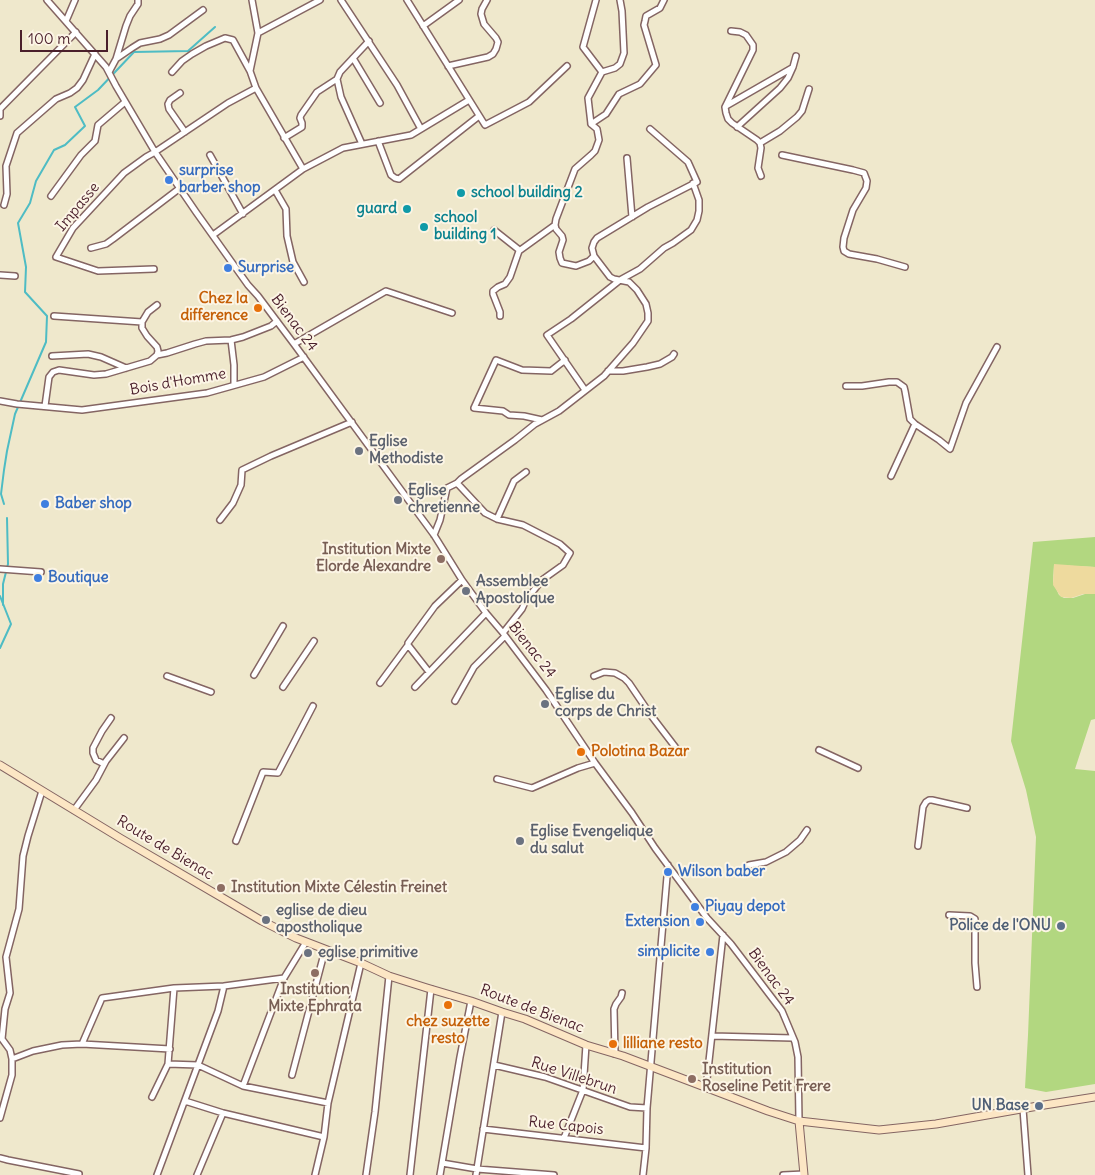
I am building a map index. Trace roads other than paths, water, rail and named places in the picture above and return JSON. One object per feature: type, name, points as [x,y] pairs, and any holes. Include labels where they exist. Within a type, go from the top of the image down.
[{"type":"main road","name":"Route de Bienac","points":[[0,765],[262,922],[296,938],[389,976],[471,1000],[586,1045],[799,1121],[879,1130],[936,1124],[1095,1097]]},
{"type":"main road","points":[[799,1121],[804,1175]]},
{"type":"street","name":"Bienac 24","points":[[48,0],[107,70],[155,152],[248,285],[304,357],[434,535],[462,580],[546,690],[668,865],[707,918],[758,978],[782,1011],[793,1038],[798,1057],[799,1121]]},
{"type":"street","points":[[66,21],[75,0]]},
{"type":"street","points":[[116,59],[124,31],[130,16],[138,4],[138,0]]},
{"type":"street","points":[[250,71],[258,33],[252,0]]},
{"type":"street","points":[[258,33],[320,0]]},
{"type":"street","points":[[341,0],[397,85],[421,129]]},
{"type":"street","points":[[407,0],[485,125],[528,102],[567,66]]},
{"type":"street","points":[[423,26],[459,0]]},
{"type":"street","points":[[448,66],[488,57],[496,49],[498,42],[484,24],[481,14],[487,0]]},
{"type":"street","points":[[596,0],[584,47],[602,72]]},
{"type":"street","points":[[594,256],[589,261],[576,266],[562,263],[559,252],[562,236],[555,225],[575,169],[591,155],[598,145],[598,133],[591,124],[588,98],[602,72],[616,68],[620,64],[624,53],[620,0]]},
{"type":"street","points":[[591,124],[606,114],[619,94],[640,84],[656,65],[644,25],[646,16],[660,8],[664,0]]},
{"type":"street","points":[[107,70],[116,59],[132,48],[169,35],[203,10]]},
{"type":"street","points":[[731,31],[746,35],[753,45],[753,50],[725,107],[726,113],[728,119],[737,127],[760,143],[758,168],[761,176]]},
{"type":"street","points":[[0,116],[0,108],[76,32]]},
{"type":"street","points":[[172,72],[182,60],[206,46],[225,38],[233,40],[250,71],[256,88],[303,169]]},
{"type":"street","points":[[284,138],[302,127],[301,114],[317,92],[337,79],[340,72],[369,41]]},
{"type":"street","points":[[4,205],[7,194],[6,166],[17,133],[56,99],[77,88],[83,80],[95,54]]},
{"type":"street","points":[[737,127],[780,88],[788,78],[796,56]]},
{"type":"street","points":[[353,58],[380,103]]},
{"type":"street","points":[[725,107],[793,67]]},
{"type":"street","points":[[337,79],[341,97],[362,144]]},
{"type":"street","points":[[155,152],[228,103],[256,88]]},
{"type":"street","points":[[760,143],[780,131],[797,117],[802,111],[809,89]]},
{"type":"street","points":[[180,93],[170,100],[168,104],[169,109],[185,132]]},
{"type":"street","points":[[213,236],[303,169],[343,148],[411,135],[469,100]]},
{"type":"street","points":[[51,196],[81,155],[96,141],[98,125],[125,102]]},
{"type":"street","points":[[378,141],[391,175],[400,179],[479,116]]},
{"type":"street","points":[[434,535],[440,520],[447,488],[457,483],[542,420],[559,411],[604,376],[633,343],[648,321],[646,304],[637,290],[629,282],[610,277],[594,256],[592,248],[597,238],[648,207],[697,182],[688,162],[650,129]]},
{"type":"street","name":"Impasse","points":[[154,269],[98,271],[56,257],[73,228],[124,173],[155,152]]},
{"type":"street","points":[[210,155],[243,214]]},
{"type":"street","points":[[782,155],[864,173],[867,181],[866,188],[851,215],[844,238],[844,251],[849,254],[905,267]]},
{"type":"street","points":[[627,158],[632,217]]},
{"type":"street","points":[[585,390],[547,335],[691,230],[697,220],[699,210],[699,200],[694,183]]},
{"type":"street","points":[[92,248],[106,244],[180,188]]},
{"type":"street","points":[[275,190],[286,209],[287,236],[293,262],[304,282]]},
{"type":"street","points":[[500,316],[493,291],[505,284],[510,277],[519,251],[555,225]]},
{"type":"street","points":[[494,230],[519,251]]},
{"type":"street","points":[[0,275],[15,276]]},
{"type":"street","points":[[294,344],[386,291],[452,313]]},
{"type":"street","points":[[157,305],[148,312],[142,322],[142,328],[157,347],[157,355]]},
{"type":"street","points":[[54,316],[142,322]]},
{"type":"street","points":[[0,401],[45,406],[49,377],[53,372],[59,370],[94,375],[106,374],[150,361],[157,355],[206,341],[231,340],[256,333],[277,321]]},
{"type":"street","points":[[231,340],[234,385]]},
{"type":"street","points":[[846,386],[897,382],[904,387],[910,419],[950,449],[966,403],[997,347]]},
{"type":"street","points":[[52,356],[88,354],[101,357],[126,368]]},
{"type":"street","points":[[608,371],[623,371],[660,364],[674,354]]},
{"type":"street","name":"Bois d'Homme","points":[[45,406],[82,410],[207,393],[264,377],[304,357]]},
{"type":"street","points":[[542,420],[509,415],[503,411],[474,408],[496,360],[522,370],[552,372],[565,360]]},
{"type":"street","points":[[220,520],[233,503],[241,485],[242,470],[352,422]]},
{"type":"street","points":[[891,476],[915,424]]},
{"type":"street","points":[[497,519],[514,481],[526,472]]},
{"type":"street","points":[[455,700],[474,667],[504,634],[522,609],[526,600],[542,580],[563,566],[570,553],[560,544],[523,525],[497,519],[485,513],[457,483]]},
{"type":"street","points":[[0,569],[41,572]]},
{"type":"street","points":[[380,683],[435,606],[462,580]]},
{"type":"street","points":[[415,687],[486,613]]},
{"type":"street","points":[[254,675],[282,626]]},
{"type":"street","points":[[283,687],[314,641]]},
{"type":"street","points":[[408,646],[429,672]]},
{"type":"street","points":[[594,676],[604,672],[615,673],[624,678],[676,748]]},
{"type":"street","points":[[167,676],[210,692]]},
{"type":"street","points":[[236,841],[263,772],[278,772],[313,706]]},
{"type":"street","points":[[104,764],[96,760],[93,748],[102,730],[111,718]]},
{"type":"street","points":[[74,810],[96,780],[104,764],[124,738]]},
{"type":"street","points":[[819,750],[858,768]]},
{"type":"street","points":[[497,779],[532,788],[595,762]]},
{"type":"street","points":[[0,1118],[12,1074],[10,1050],[1,1038],[5,1009],[10,993],[6,958],[19,910],[25,849],[42,791]]},
{"type":"street","points":[[918,846],[923,807],[926,802],[929,800],[967,808]]},
{"type":"street","points":[[749,866],[766,862],[786,852],[800,840],[806,830]]},
{"type":"street","points":[[643,1175],[650,1067],[668,865]]},
{"type":"street","points":[[949,915],[966,915],[976,919],[975,963],[977,987]]},
{"type":"street","points":[[706,1088],[723,936]]},
{"type":"street","points":[[243,1086],[284,978],[306,942]]},
{"type":"street","points":[[292,1075],[325,950]]},
{"type":"street","points":[[316,1175],[324,1137],[328,1103],[361,963]]},
{"type":"street","points":[[366,1175],[375,1112],[389,976]]},
{"type":"street","points":[[82,1044],[102,998],[174,988],[224,986],[284,978]]},
{"type":"street","points":[[157,1175],[218,1011],[224,986]]},
{"type":"street","points":[[152,1097],[168,1064],[174,988]]},
{"type":"street","points":[[410,1175],[431,989]]},
{"type":"street","points":[[615,1054],[614,1009],[622,993]]},
{"type":"street","points":[[440,1175],[471,1000]]},
{"type":"street","points":[[476,1172],[502,1012]]},
{"type":"street","points":[[712,1036],[793,1038]]},
{"type":"street","points":[[12,1059],[62,1045],[82,1044],[170,1049]]},
{"type":"street","points":[[564,1138],[583,1090],[586,1045]]},
{"type":"street","points":[[168,1064],[198,1066],[243,1086],[328,1103]]},
{"type":"street","name":"Rue Villebrun","points":[[494,1065],[545,1077],[630,1107],[647,1108]]},
{"type":"street","points":[[184,1101],[223,1113],[324,1137]]},
{"type":"street","points":[[1023,1109],[1028,1175]]},
{"type":"street","points":[[197,1175],[223,1113]]},
{"type":"street","name":"Rue Capois","points":[[483,1129],[646,1148]]},
{"type":"street","points":[[0,1158],[79,1174]]},
{"type":"street","points":[[442,1163],[476,1172],[554,1175]]},
{"type":"street","points":[[783,1175],[804,1175]]},
{"type":"waterway","points":[[4,504],[1,494],[7,451],[15,414],[46,342],[47,316],[25,292],[26,267],[18,223],[30,203],[36,181],[54,150],[65,145],[85,126],[75,107],[98,90],[134,52],[188,51],[215,27]]},
{"type":"waterway","points":[[3,605],[3,584],[8,564],[7,518]]},
{"type":"waterway","points":[[0,596],[11,624],[0,648]]},
{"type":"place","name":"surprise barber shop","points":[[169,180]]},
{"type":"place","name":"school building 2","points":[[461,193]]},
{"type":"place","name":"guard","points":[[407,209]]},
{"type":"place","name":"school building 1","points":[[424,227]]},
{"type":"place","name":"Surprise","points":[[228,268]]},
{"type":"place","name":"Chez la difference","points":[[258,308]]},
{"type":"place","name":"Eglise Methodiste","points":[[359,451]]},
{"type":"place","name":"Eglise chretienne","points":[[398,500]]},
{"type":"place","name":"Baber shop","points":[[45,504]]},
{"type":"place","name":"Institution Mixte Elorde Alexandre","points":[[441,559]]},
{"type":"place","name":"Boutique","points":[[38,578]]},
{"type":"place","name":"Assemblee Apostolique","points":[[466,591]]},
{"type":"place","name":"Eglise du corps de Christ","points":[[545,704]]},
{"type":"place","name":"Polotina Bazar","points":[[581,752]]},
{"type":"place","name":"Eglise Evengelique du salut","points":[[520,841]]},
{"type":"place","name":"Wilson baber","points":[[668,872]]},
{"type":"place","name":"Institution Mixte Célestin Freinet","points":[[221,888]]},
{"type":"place","name":"Piyay depot","points":[[695,907]]},
{"type":"place","name":"eglise de dieu apostholique","points":[[266,920]]},
{"type":"place","name":"Extension","points":[[700,922]]},
{"type":"place","name":"Police de l'ONU","points":[[1061,926]]},
{"type":"place","name":"simplicite","points":[[710,952]]},
{"type":"place","name":"eglise primitive","points":[[308,953]]},
{"type":"place","name":"Institution Mixte Ephrata","points":[[315,973]]},
{"type":"place","name":"chez suzette resto","points":[[448,1005]]},
{"type":"place","name":"lilliane resto","points":[[613,1044]]},
{"type":"place","name":"Institution Roseline Petit Frere","points":[[692,1079]]},
{"type":"place","name":"UN Base","points":[[1039,1106]]}]
